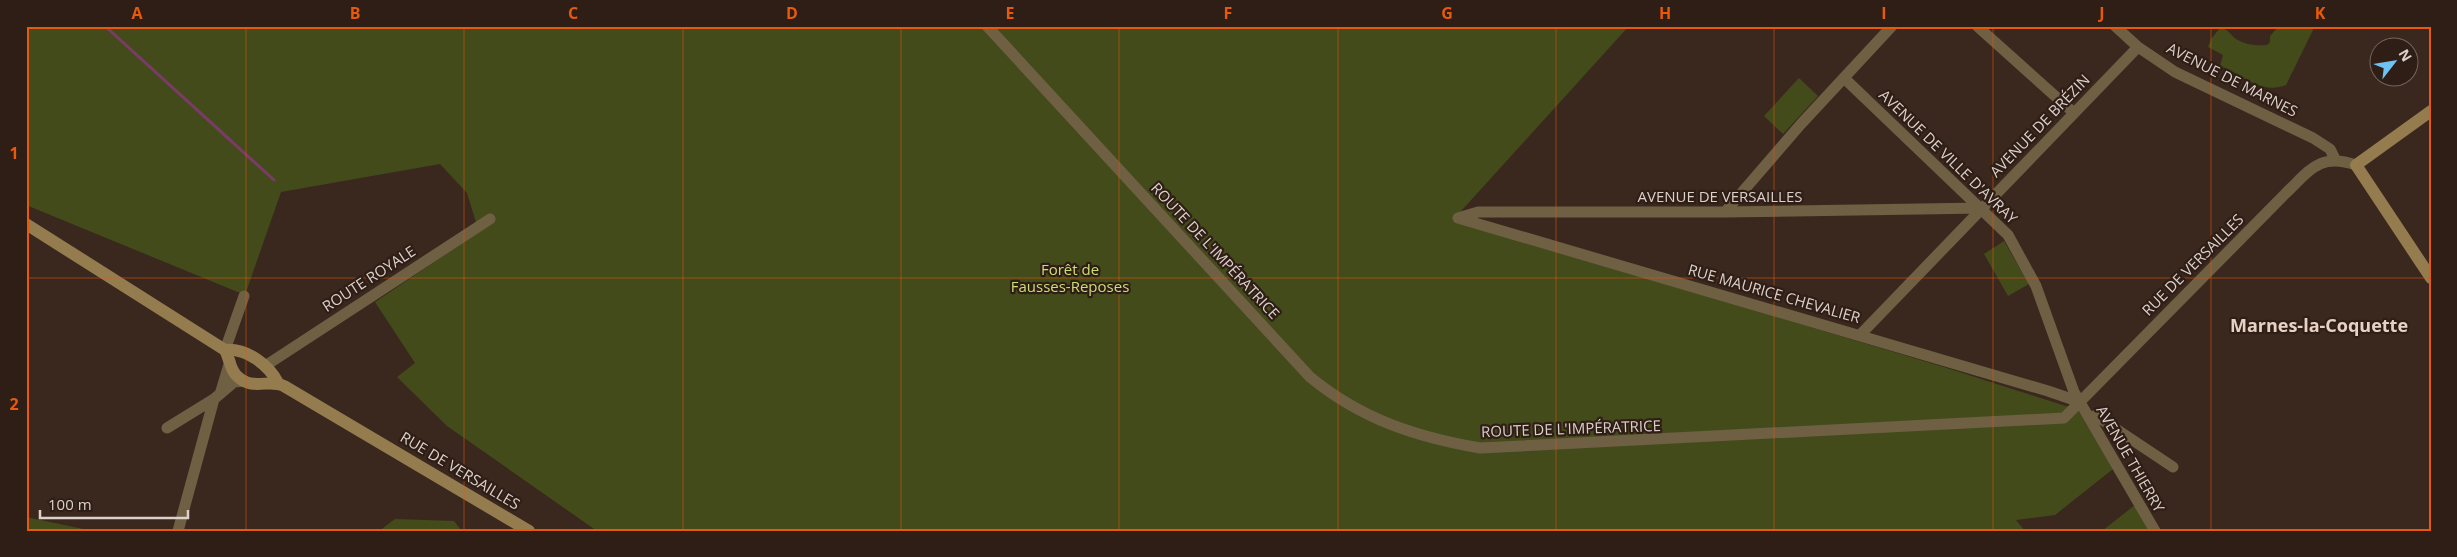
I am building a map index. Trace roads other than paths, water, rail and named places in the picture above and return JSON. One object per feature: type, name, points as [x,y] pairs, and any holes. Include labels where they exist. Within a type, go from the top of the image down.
[{"type":"main road","points":[[2431,111],[2356,165],[2431,278]]},
{"type":"main road","points":[[26,224],[228,356],[236,375],[245,381],[255,386],[278,383],[272,372],[265,366],[239,350],[228,356]]},
{"type":"main road","name":"RUE DE VERSAILLES","points":[[278,383],[529,531]]},
{"type":"street","name":"ROUTE DE L'IMPÉRATRICE","points":[[987,26],[1310,377],[1335,397],[1397,428],[1435,440],[1480,448],[2064,418],[2080,402]]},
{"type":"street","points":[[1725,212],[1892,26]]},
{"type":"street","points":[[1977,26],[2074,114]]},
{"type":"street","name":"AVENUE DE MARNES","points":[[2115,26],[2138,47],[2175,72],[2313,138],[2330,149],[2335,159]]},
{"type":"street","name":"AVENUE DE BRÉZIN","points":[[1860,335],[2138,47]]},
{"type":"street","name":"AVENUE DE VILLE D'AVRAY","points":[[1844,78],[1982,208],[2008,235],[2036,286],[2080,402]]},
{"type":"street","name":"RUE DE VERSAILLES","points":[[2080,402],[2286,192],[2319,165],[2335,159]]},
{"type":"street","points":[[2335,159],[2356,165]]},
{"type":"street","name":"AVENUE DE VERSAILLES","points":[[1458,218],[1478,212],[1725,212],[1982,208]]},
{"type":"street","name":"RUE MAURICE CHEVALIER","points":[[1458,218],[1860,335],[2080,402]]},
{"type":"street","name":"ROUTE ROYALE","points":[[265,366],[490,219]]},
{"type":"street","points":[[178,531],[218,395],[244,296]]},
{"type":"street","points":[[167,428],[218,395],[234,382],[245,381]]},
{"type":"street","name":"AVENUE THIERRY","points":[[2080,402],[2155,531]]},
{"type":"street","points":[[2090,419],[2094,416],[2101,419],[2173,467]]},
{"type":"waterway","points":[[105,26],[274,180]]},
{"type":"district","name":"Marnes-la-Coquette","points":[[2319,326]]},
{"type":"park label","name":"Forêt de Fausses-Reposes","points":[[1070,278]]}]
